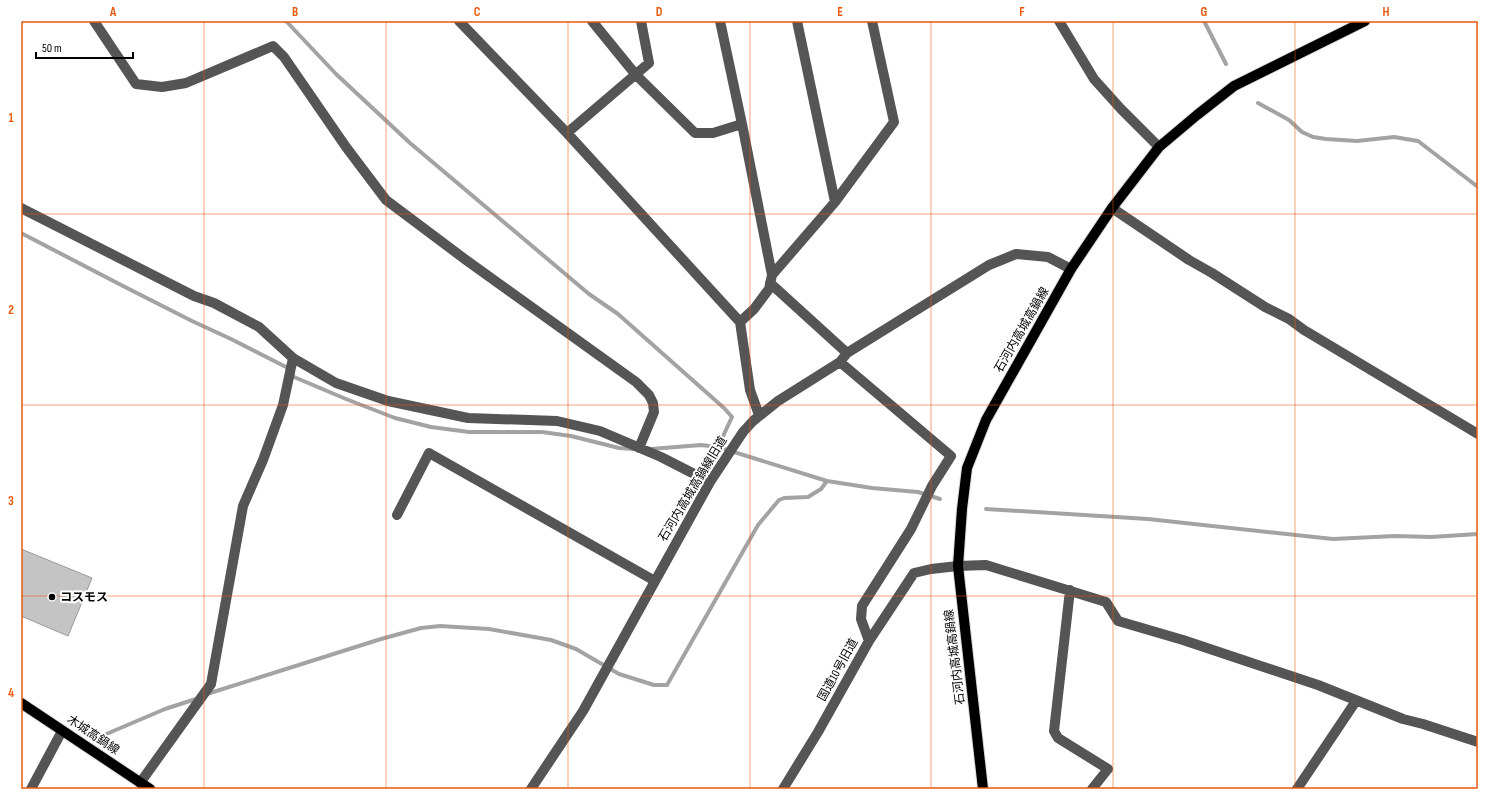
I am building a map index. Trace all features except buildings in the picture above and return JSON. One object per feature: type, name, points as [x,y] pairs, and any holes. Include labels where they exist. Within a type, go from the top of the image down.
[{"type":"main road","name":"石河内高城高鍋線","points":[[983,789],[958,566],[962,509],[967,468],[986,420],[1071,269],[1112,208],[1159,147],[1234,86],[1366,21]]},
{"type":"main road","name":"木城高鍋線","points":[[21,703],[150,789]]},
{"type":"street","points":[[94,21],[136,84],[162,87],[186,83],[273,46],[284,57],[346,148],[386,200],[473,265],[636,382],[649,395],[653,403],[654,412],[639,448]]},
{"type":"street","points":[[459,21],[567,133],[740,322],[750,390],[759,416]]},
{"type":"street","points":[[592,21],[636,75],[695,133],[713,133],[742,124]]},
{"type":"street","points":[[567,133],[649,64],[641,21]]},
{"type":"street","points":[[720,21],[742,124],[771,279],[769,289],[754,309],[740,322]]},
{"type":"street","points":[[797,21],[835,202]]},
{"type":"street","points":[[771,279],[835,202],[894,122],[872,21]]},
{"type":"street","points":[[1059,21],[1094,79],[1121,109],[1159,147]]},
{"type":"street","points":[[21,208],[194,296],[214,303],[259,327],[293,358],[336,383],[388,401],[468,418],[557,422],[600,431],[661,457],[710,482]]},
{"type":"street","points":[[1112,208],[1189,260],[1265,307],[1289,319],[1317,338],[1478,434]]},
{"type":"street","name":"石河内高城高鍋線旧道","points":[[531,789],[583,710],[710,482],[743,432],[753,421],[778,400],[840,362],[847,353],[989,265],[1016,254],[1048,258],[1071,269]]},
{"type":"street","points":[[771,279],[847,353]]},
{"type":"street","points":[[140,783],[211,684],[243,506],[263,460],[283,405],[293,358]]},
{"type":"street","name":"国道10号旧道","points":[[783,789],[818,732],[869,641],[861,619],[862,606],[911,529],[932,486],[951,456],[840,362]]},
{"type":"street","points":[[397,516],[429,453],[654,581]]},
{"type":"street","points":[[869,641],[914,573],[931,569],[986,565],[1106,602],[1118,621],[1183,640],[1318,684],[1356,701],[1403,719],[1478,742]]},
{"type":"street","points":[[1070,590],[1054,731],[1058,738],[1108,769],[1092,789]]},
{"type":"street","points":[[1297,789],[1356,701]]},
{"type":"street","points":[[31,789],[62,731]]},
{"type":"waterway","points":[[286,21],[336,74],[410,143],[589,294],[618,314],[724,408],[732,417],[718,447]]},
{"type":"waterway","points":[[1204,21],[1226,64]]},
{"type":"waterway","points":[[1258,103],[1289,120],[1302,132],[1313,137],[1357,141],[1394,137],[1418,141],[1478,187]]},
{"type":"waterway","points":[[21,233],[192,321],[288,368],[294,377],[395,418],[431,427],[469,432],[542,432],[571,436],[619,448],[633,449]]},
{"type":"waterway","points":[[651,449],[701,445],[718,447],[827,481],[872,488],[918,492],[940,499]]},
{"type":"waterway","points":[[207,694],[381,639],[421,628],[440,626],[489,629],[551,640],[576,649],[619,674],[654,685],[667,685],[758,525],[779,500],[784,498],[808,497],[821,489],[827,481]]},
{"type":"waterway","points":[[986,509],[1148,519],[1333,539],[1395,536],[1431,537],[1478,534]]},
{"type":"waterway","points":[[97,738],[165,709],[199,698]]},
{"type":"place","name":"コスモス","points":[[52,597]]}]
